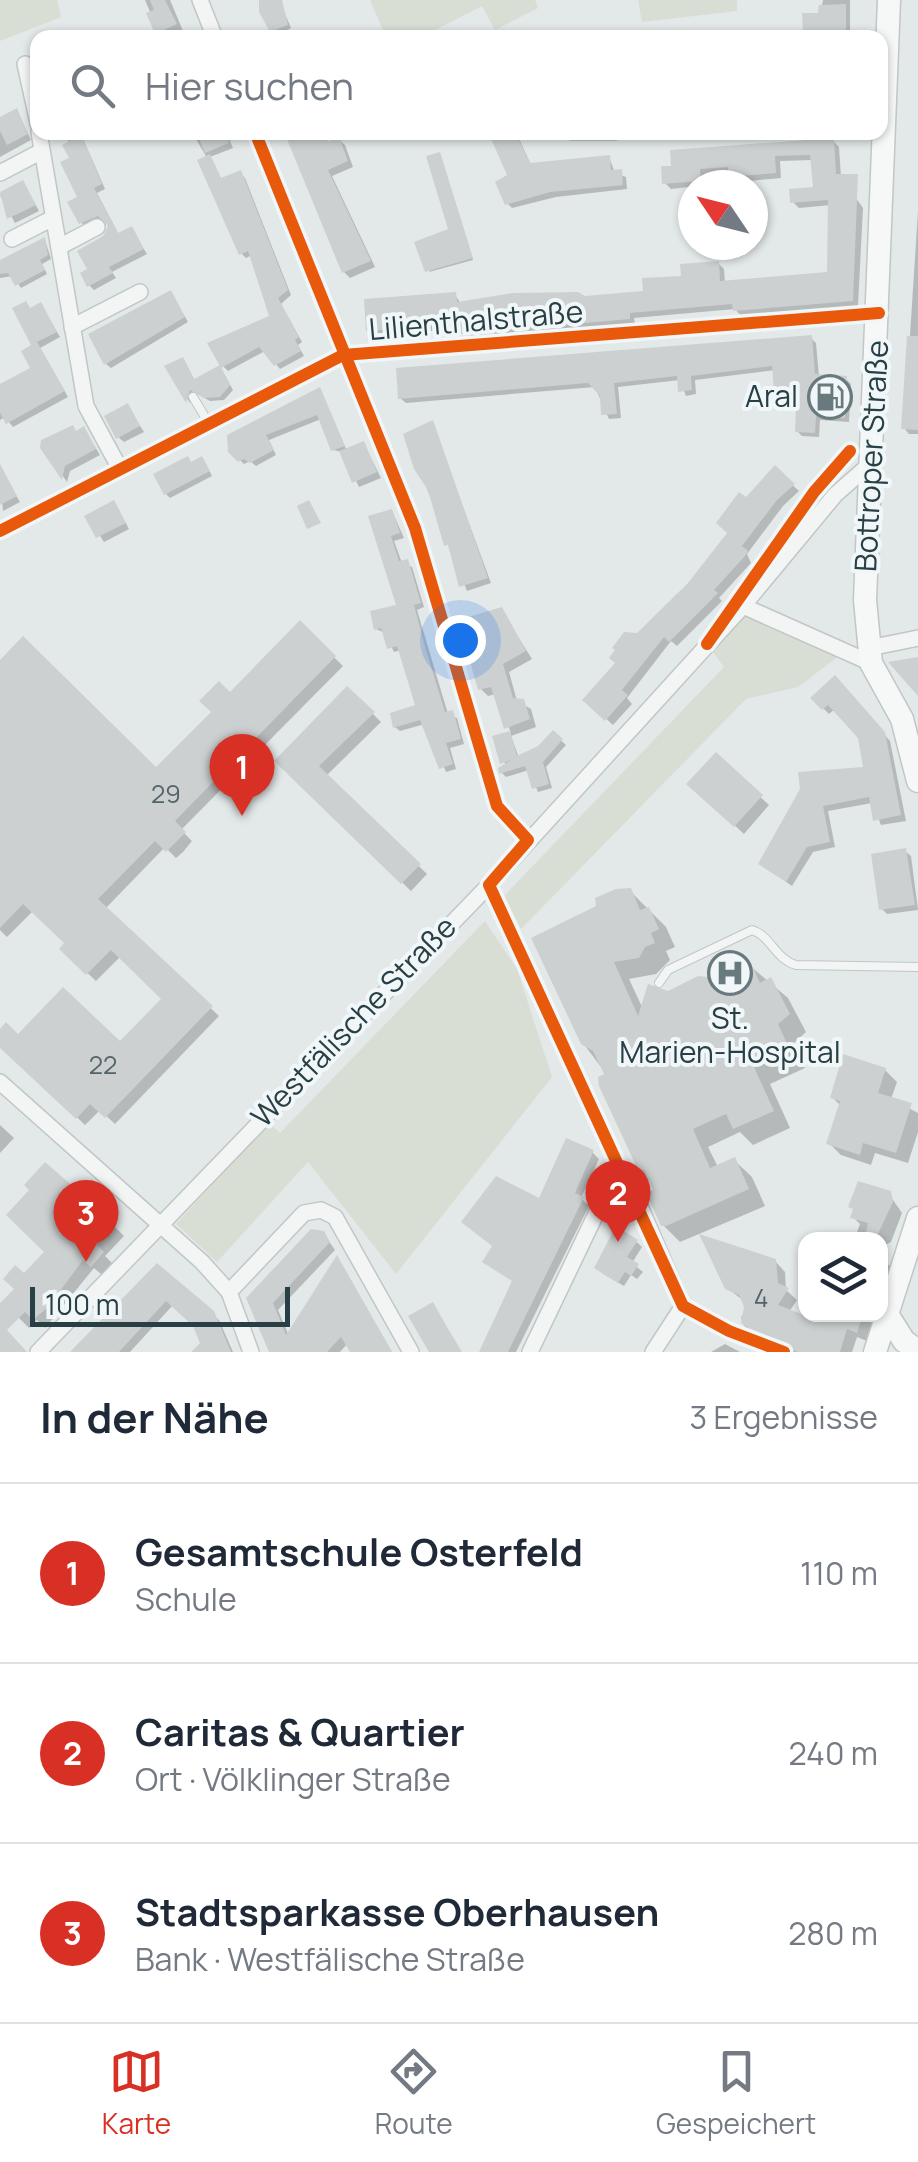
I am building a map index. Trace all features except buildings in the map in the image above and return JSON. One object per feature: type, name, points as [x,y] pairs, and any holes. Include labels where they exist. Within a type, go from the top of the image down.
[{"type":"main road","name":"Bottroper Straße","points":[[887,30],[889,0]]},
{"type":"main road","name":"Bottroper Straße","points":[[882,140],[879,313],[865,600],[870,655],[902,719],[918,780]]},
{"type":"main road","points":[[888,1311],[918,1218]]},
{"type":"main road","points":[[888,1316],[904,1341],[918,1351]]},
{"type":"main road","points":[[874,1352],[884,1322]]},
{"type":"street","points":[[200,0],[212,30]]},
{"type":"street","points":[[25,64],[30,87]]},
{"type":"street","points":[[40,140],[86,406],[120,469]]},
{"type":"street","points":[[257,140],[415,528],[498,806],[528,840]]},
{"type":"street","points":[[0,173],[40,152]]},
{"type":"street","points":[[12,239],[52,218]]},
{"type":"street","points":[[59,247],[97,227]]},
{"type":"street","points":[[72,327],[140,292]]},
{"type":"street","name":"Lilienthalstraße","points":[[0,531],[343,354],[879,313]]},
{"type":"street","name":"Westfälische Straße","points":[[38,1352],[528,840],[744,606],[835,495],[870,464]]},
{"type":"street","points":[[744,606],[870,655],[918,638]]},
{"type":"street","points":[[0,1082],[229,1292],[251,1352]]},
{"type":"street","points":[[530,1352],[610,1186],[620,1180],[633,1190],[683,1306],[653,1352]]},
{"type":"street","points":[[229,1292],[304,1213],[324,1210],[335,1217],[411,1352]]},
{"type":"lane","points":[[193,398],[208,422]]},
{"type":"lane","points":[[659,983],[668,970],[752,930],[759,932],[784,962],[796,966],[918,967]]},
{"type":"shaded area","points":[[0,0],[57,0],[61,17],[0,41]]},
{"type":"shaded area","points":[[370,0],[535,0],[538,8],[495,30],[482,6],[436,30],[383,30]]},
{"type":"shaded area","points":[[638,0],[737,0],[737,11],[642,22]]},
{"type":"shaded area","points":[[748,611],[839,656],[798,687],[746,699],[521,929],[504,896],[724,667],[713,652]]},
{"type":"shaded area","points":[[485,921],[517,969],[552,1077],[396,1274],[308,1162],[217,1262],[176,1224],[269,1123],[280,1133]]},
{"type":"cycle path","points":[[258,140],[415,528],[497,806],[528,840],[489,885],[683,1306],[729,1331],[784,1352]]},
{"type":"cycle path","points":[[0,531],[343,355],[879,313]]},
{"type":"cycle path","points":[[707,644],[814,492],[850,451]]},
{"type":"place","name":"Aral","points":[[830,397]]},
{"type":"place","name":"Gesamtschule Osterfeld","points":[[242,816]]},
{"type":"place","name":"St. Marien-Hospital","points":[[730,973]]},
{"type":"place","name":"Caritas & Quartier","points":[[618,1242]]},
{"type":"place","name":"Stadtsparkasse Oberhausen","points":[[86,1262]]}]
